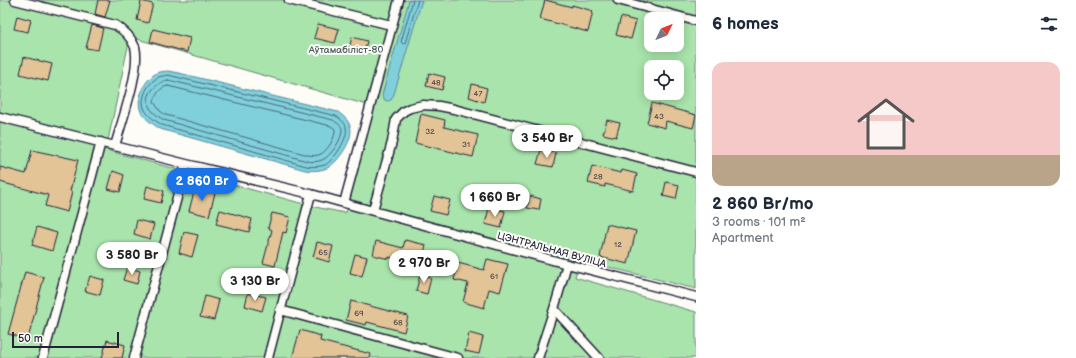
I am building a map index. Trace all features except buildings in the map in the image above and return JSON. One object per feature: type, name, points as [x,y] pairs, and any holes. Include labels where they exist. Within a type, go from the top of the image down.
[{"type":"lane","points":[[15,0],[115,25],[127,33],[135,47],[136,56],[134,77],[115,146]]},
{"type":"lane","points":[[289,0],[391,25]]},
{"type":"lane","points":[[344,203],[399,0]]},
{"type":"lane","points":[[618,0],[696,21]]},
{"type":"lane","points":[[373,210],[392,142],[396,119],[404,111],[423,105],[454,109],[696,172]]},
{"type":"lane","name":"ЦЭНТРАЛЬНАЯ ВУЛІЦА","points":[[0,117],[373,210],[567,264],[696,297]]},
{"type":"lane","points":[[43,358],[101,142]]},
{"type":"lane","points":[[134,358],[186,164]]},
{"type":"lane","points":[[268,358],[311,194]]},
{"type":"lane","points":[[538,358],[567,264]]},
{"type":"lane","points":[[554,309],[599,358]]},
{"type":"lane","points":[[280,310],[458,358]]},
{"type":"green space","name":"Аўтамабіліст-80","points":[[0,0],[696,0],[696,289],[580,260],[575,277],[696,312],[696,358],[0,358]],"holes":[[[130,37],[374,107],[345,213],[315,207],[106,150]]]},
{"type":"water","points":[[409,0],[422,0],[394,94],[391,100],[387,101],[383,99],[382,95]]},
{"type":"water","points":[[168,71],[338,112],[347,120],[350,126],[351,131],[348,143],[336,161],[327,168],[322,170],[305,170],[160,129],[143,115],[139,107],[139,101],[142,89],[149,79],[159,72]]}]
